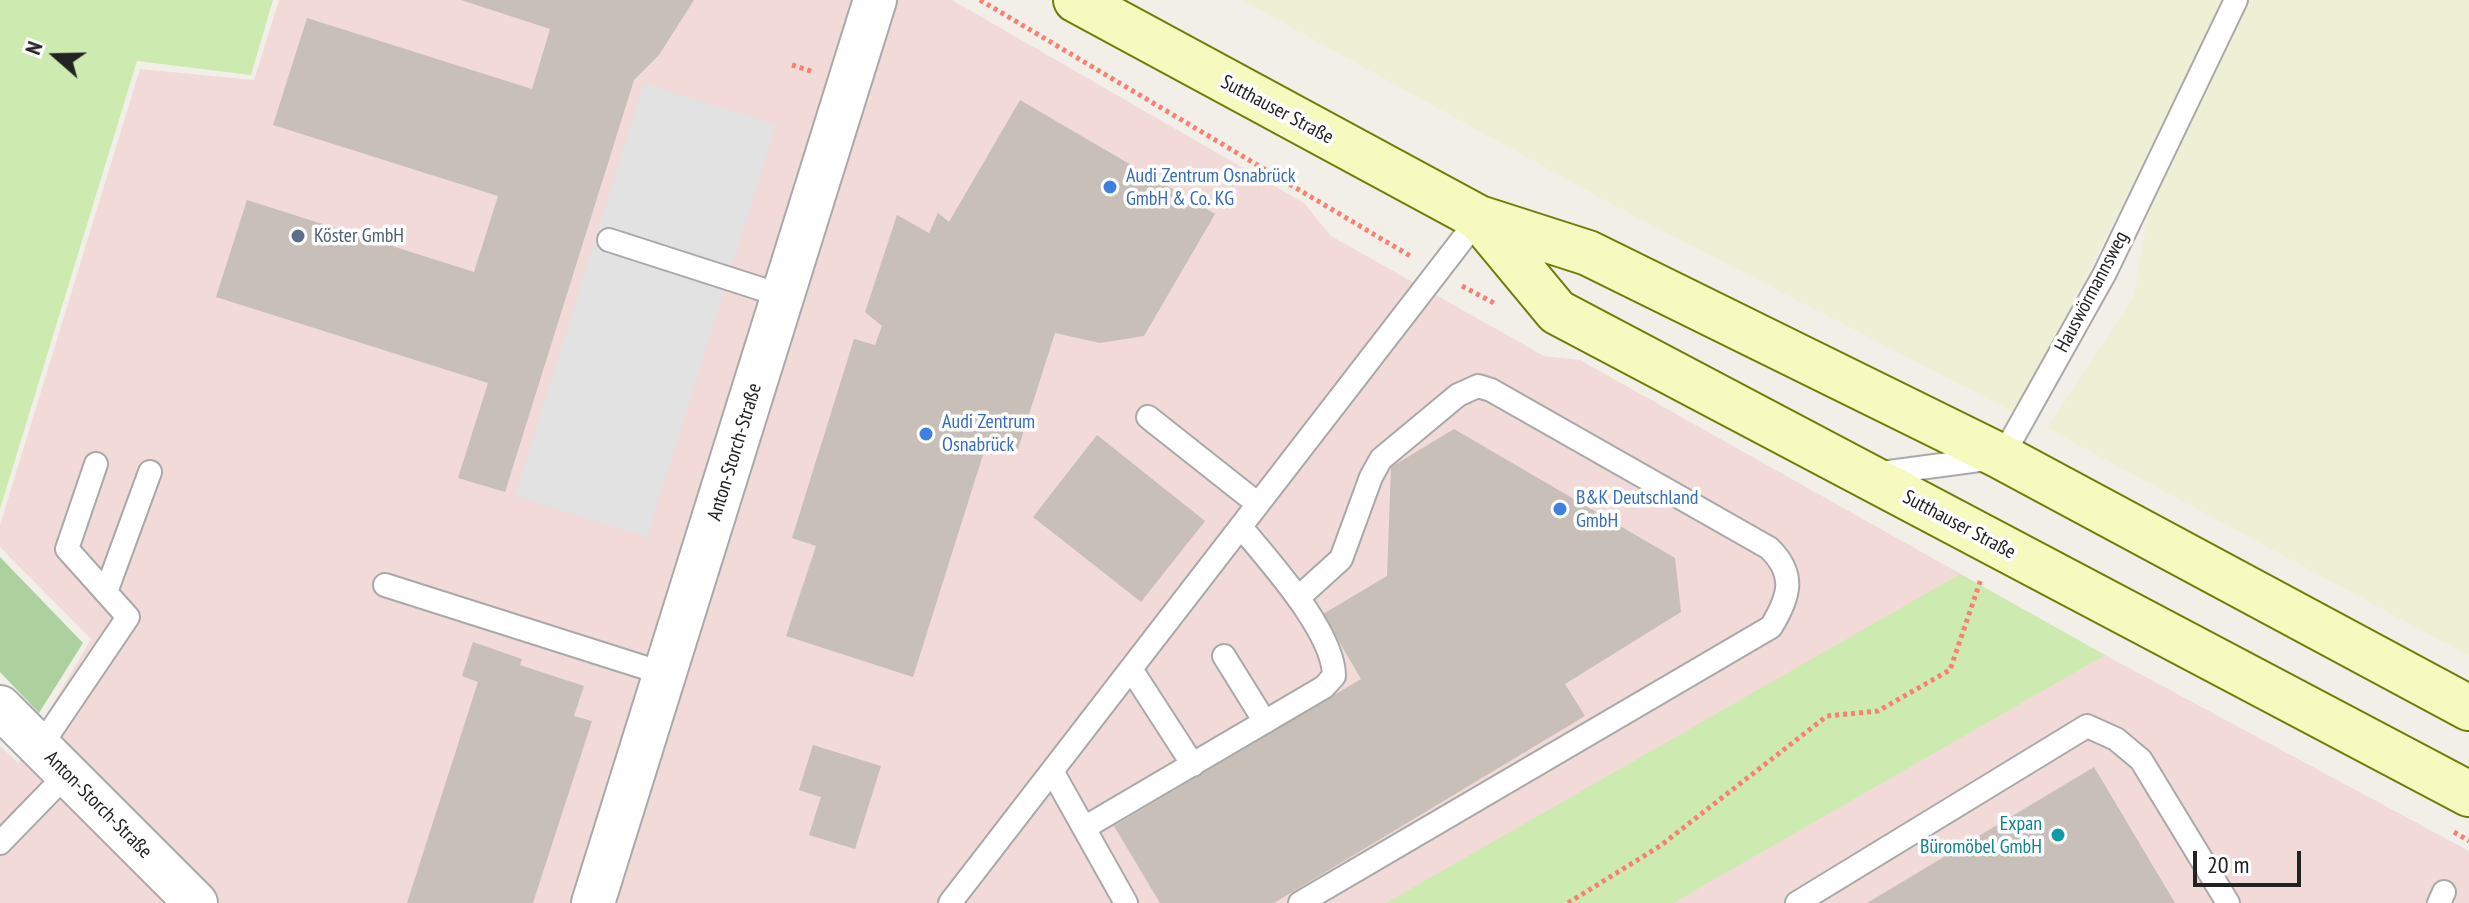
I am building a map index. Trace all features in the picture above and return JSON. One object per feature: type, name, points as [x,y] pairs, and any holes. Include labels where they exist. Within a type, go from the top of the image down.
[{"type":"street","name":"Anton-Storch-Straße","points":[[593,903],[875,0]]},
{"type":"street","name":"Sutthauser Straße","points":[[1076,0],[1479,218],[1588,253],[2002,457],[2469,708]]},
{"type":"street","name":"Sutthauser Straße","points":[[1479,218],[1557,312],[2469,794]]},
{"type":"street","name":"Anton-Storch-Straße","points":[[0,707],[196,903]]},
{"type":"lane","name":"Hauswörmannsweg","points":[[2002,457],[2105,273],[2236,0]]},
{"type":"lane","points":[[950,903],[1479,218]]},
{"type":"lane","points":[[609,240],[783,296]]},
{"type":"lane","points":[[1298,598],[1341,559],[1371,477],[1381,459],[1458,395],[1478,386],[1491,390],[1769,548],[1784,563],[1788,584],[1783,608],[1771,627],[1300,903]]},
{"type":"lane","points":[[1148,417],[1258,504]]},
{"type":"lane","points":[[1866,475],[2002,457]]},
{"type":"lane","points":[[0,843],[54,761],[128,617],[67,549],[96,464]]},
{"type":"lane","points":[[106,592],[150,472]]},
{"type":"lane","points":[[1084,828],[1324,687],[1334,676],[1328,650],[1298,598],[1241,527]]},
{"type":"lane","points":[[385,585],[665,674]]},
{"type":"lane","points":[[1224,656],[1265,722]]},
{"type":"lane","points":[[1131,669],[1193,765]]},
{"type":"lane","points":[[1797,903],[2087,726],[2116,739],[2141,760],[2228,903]]},
{"type":"lane","points":[[1052,771],[1126,903]]},
{"type":"path","points":[[1568,903],[1660,846],[1827,716],[1878,711],[1950,670],[1974,593],[1999,547]]},
{"type":"shaded area","points":[[279,0],[952,0],[1304,203],[1331,236],[1544,356],[1580,360],[2105,655],[2469,851],[2469,903],[0,903],[0,746],[18,763],[91,639],[0,547],[0,525],[140,69],[254,80]]},
{"type":"shaded area","points":[[644,83],[776,125],[647,537],[515,496]]},
{"type":"green space","points":[[0,0],[273,0],[251,75],[137,61],[0,509]]},
{"type":"green space","points":[[1242,0],[2226,0],[2017,414],[1615,206]]},
{"type":"green space","points":[[2248,0],[2469,0],[2469,656],[2047,428],[2134,296],[2148,213]]},
{"type":"green space","points":[[0,557],[83,643],[39,713],[0,672]]},
{"type":"green space","points":[[1960,574],[2105,655],[1673,903],[1386,903]]},
{"type":"building","name":"Köster GmbH","points":[[461,0],[694,0],[659,55],[634,80],[505,492],[458,478],[488,383],[216,297],[247,200],[474,272],[498,196],[273,125],[307,18],[532,89],[550,29]]},
{"type":"building","points":[[1020,100],[1215,214],[1144,336],[1100,343],[1055,333],[1018,449],[987,442],[913,677],[786,636],[816,546],[792,538],[854,339],[875,345],[882,326],[865,312],[897,215],[929,233],[938,213],[949,222]]},
{"type":"building","points":[[1454,429],[1675,558],[1681,612],[1565,684],[1585,716],[1274,903],[1160,903],[1114,826],[1361,679],[1323,614],[1387,576],[1391,467]]},
{"type":"building","points":[[1097,435],[1205,521],[1141,602],[1033,517]]},
{"type":"building","points":[[473,642],[522,659],[520,665],[584,686],[574,716],[592,721],[533,903],[407,903],[478,682],[462,676]]},
{"type":"building","points":[[813,745],[881,766],[855,849],[809,835],[821,797],[799,790]]},
{"type":"building","name":"Expan Büromöbel GmbH","points":[[2094,767],[2175,903],[1867,903]]},
{"type":"place","name":"Audi Zentrum Osnabrück GmbH & Co. KG","points":[[1110,187]]},
{"type":"place","name":"Köster GmbH","points":[[298,236]]},
{"type":"place","name":"Audi Zentrum Osnabrück","points":[[926,434]]},
{"type":"place","name":"B&K Deutschland GmbH","points":[[1560,509]]},
{"type":"place","name":"Expan Büromöbel GmbH","points":[[2058,835]]}]
